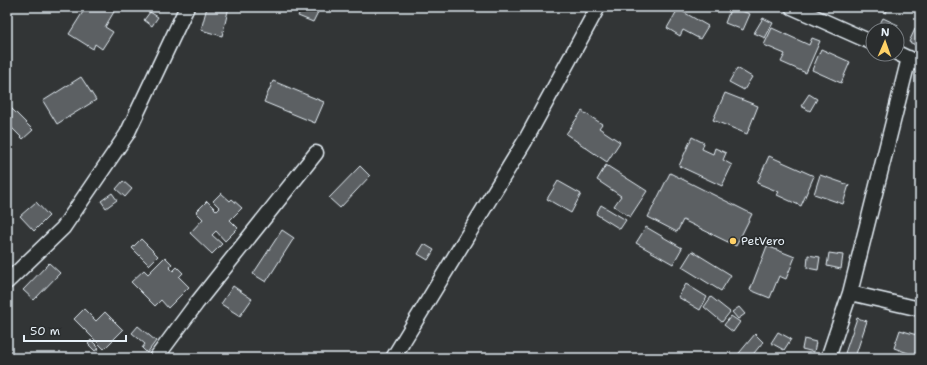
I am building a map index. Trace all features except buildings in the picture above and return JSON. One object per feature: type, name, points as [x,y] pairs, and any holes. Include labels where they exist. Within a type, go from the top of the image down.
[{"type":"street","points":[[7,282],[63,228],[127,134],[187,7]]},
{"type":"street","points":[[393,358],[525,141],[598,7]]},
{"type":"street","points":[[792,7],[865,39]]},
{"type":"street","points":[[828,358],[850,293],[909,58]]},
{"type":"street","points":[[156,358],[196,304],[316,153]]},
{"type":"street","points":[[850,293],[920,309]]},
{"type":"place","name":"PetVero","points":[[733,241]]}]
